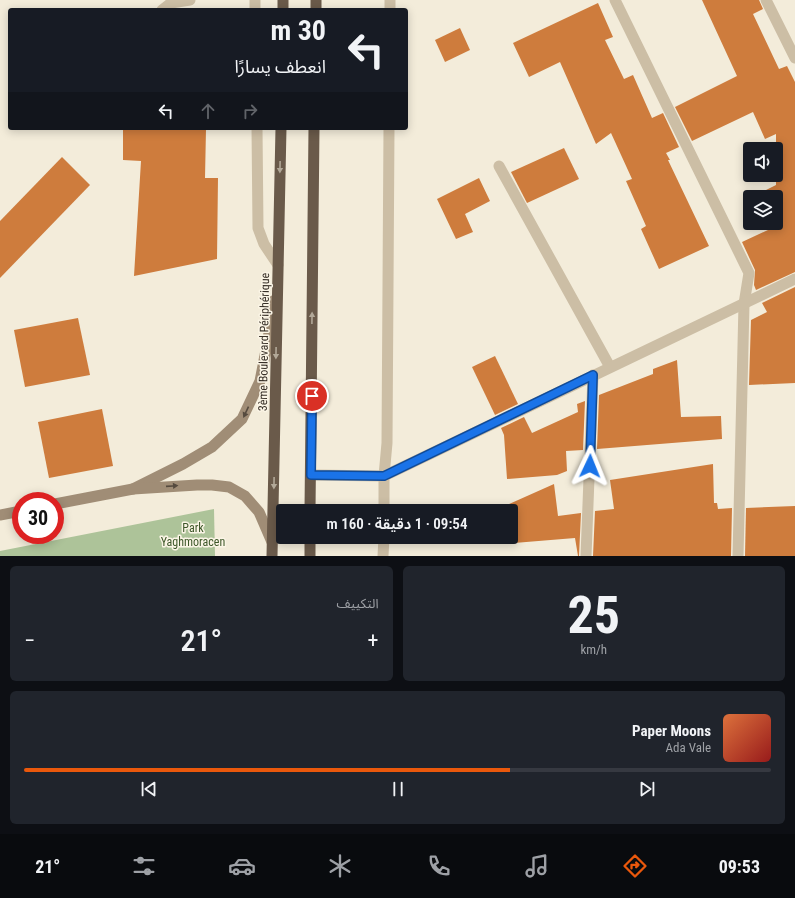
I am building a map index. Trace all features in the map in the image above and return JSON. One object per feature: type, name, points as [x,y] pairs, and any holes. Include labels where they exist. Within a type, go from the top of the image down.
[{"type":"highway","name":"3ème Boulevard Périphérique","points":[[272,556],[281,130]]},
{"type":"highway","points":[[310,504],[314,130]]},
{"type":"highway","points":[[310,544],[310,556]]},
{"type":"main road","points":[[133,489],[183,464],[212,447],[242,418],[260,381],[268,340],[278,265]]},
{"type":"main road","points":[[64,502],[133,489],[197,485],[212,485],[229,488],[245,496],[259,512],[272,542]]},
{"type":"main road","points":[[0,515],[12,513]]},
{"type":"street","points":[[170,1],[190,0]]},
{"type":"street","points":[[615,0],[749,273],[744,304],[738,556]]},
{"type":"street","points":[[766,0],[795,58]]},
{"type":"street","points":[[257,130],[258,228],[264,244],[278,265]]},
{"type":"street","points":[[384,504],[384,476],[387,443],[389,130]]},
{"type":"street","points":[[499,166],[610,367]]},
{"type":"street","points":[[311,475],[384,476],[795,279]]},
{"type":"street","points":[[586,556],[593,375]]},
{"type":"street","points":[[384,544],[384,556]]},
{"type":"green space","name":"Park Yaghmoracen","points":[[214,509],[215,556],[0,556],[0,551],[36,544],[64,544],[64,538]]},
{"type":"building","points":[[702,0],[759,0],[763,9],[753,14],[779,69],[787,66],[795,82],[795,272],[756,290],[754,285],[755,270],[742,242],[768,230],[783,230],[783,190],[766,190],[776,185],[776,182],[783,182],[783,142],[776,142],[776,134],[765,139],[753,112],[692,141],[675,107],[737,76]]},
{"type":"building","points":[[598,3],[613,37],[605,40],[624,79],[633,75],[652,118],[663,113],[679,147],[666,153],[670,160],[668,160],[709,246],[659,269],[641,229],[646,226],[626,181],[632,179],[611,133],[596,144],[560,62],[529,77],[513,43]]},
{"type":"building","points":[[460,28],[470,50],[445,62],[435,40]]},
{"type":"building","points":[[123,130],[206,130],[205,178],[218,178],[217,259],[134,276],[141,161],[123,160]]},
{"type":"building","points":[[564,148],[579,179],[527,203],[511,172]]},
{"type":"building","points":[[62,157],[90,185],[0,278],[0,221]]},
{"type":"building","points":[[479,178],[490,201],[465,214],[473,232],[456,239],[437,199]]},
{"type":"building","points":[[795,287],[795,383],[749,385],[751,320],[767,312],[762,303]]},
{"type":"building","points":[[78,318],[90,375],[25,387],[14,330]]},
{"type":"building","points":[[495,356],[518,404],[495,415],[472,367]]},
{"type":"building","points":[[677,360],[681,417],[721,416],[722,439],[597,449],[599,395],[653,374],[653,369]]},
{"type":"building","points":[[585,401],[583,450],[566,451],[567,471],[557,475],[507,479],[504,435],[501,428],[524,417],[532,433],[578,412],[577,404]]},
{"type":"building","points":[[102,409],[113,466],[49,478],[38,422]]},
{"type":"building","points":[[713,464],[714,503],[717,503],[718,509],[732,508],[731,556],[593,556],[595,511],[614,509],[610,480]]},
{"type":"building","points":[[554,484],[558,516],[581,513],[579,556],[575,538],[518,543],[518,504],[509,504]]},
{"type":"building","points":[[795,506],[795,556],[745,556],[746,508]]},
{"type":"route","points":[[312,396],[311,475],[384,476],[593,375],[590,466]]}]
